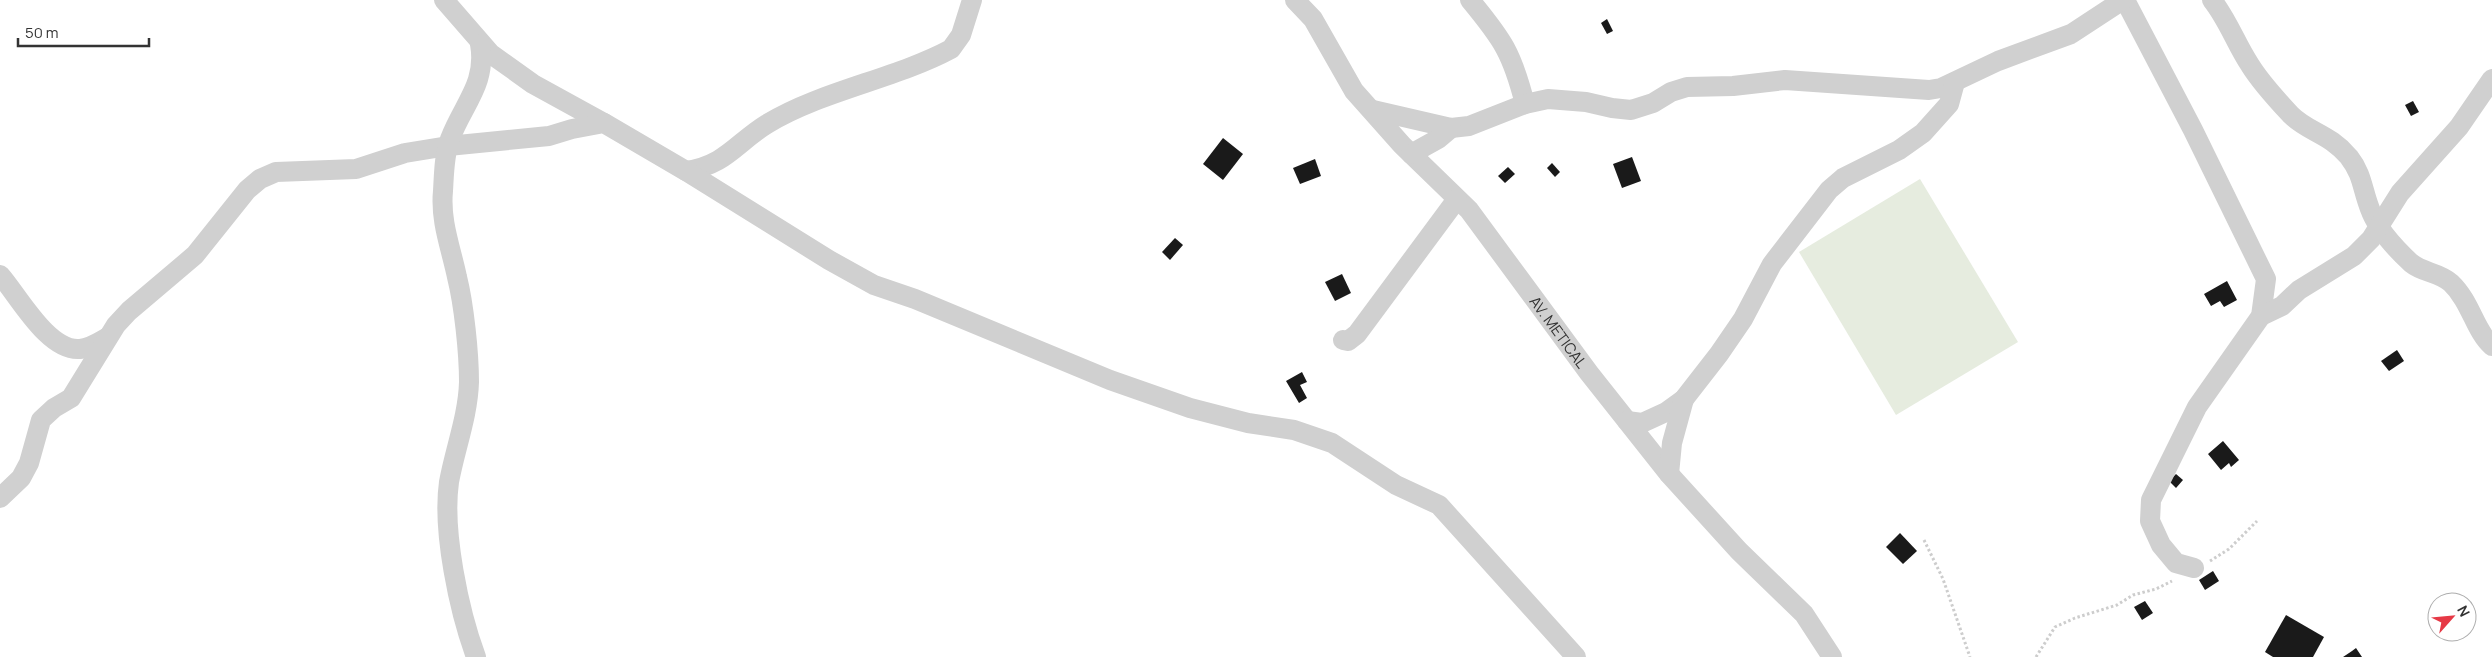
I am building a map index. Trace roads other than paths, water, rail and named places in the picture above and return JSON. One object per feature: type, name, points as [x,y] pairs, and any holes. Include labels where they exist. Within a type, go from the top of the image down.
[{"type":"street","points":[[444,0],[480,44],[533,84],[686,171],[828,260],[874,285],[915,299],[1110,380],[1190,408],[1248,423],[1294,430],[1332,443],[1396,485],[1439,505],[1576,657]]},
{"type":"street","points":[[686,171],[701,169],[727,156],[774,120],[951,48],[962,35],[972,0]]},
{"type":"street","name":"AV. METICAL","points":[[1295,0],[1313,19],[1350,85],[1411,154],[1457,199],[1490,237],[1627,421],[1669,474],[1739,551],[1804,614],[1832,657]]},
{"type":"street","points":[[1470,0],[1495,30],[1508,51],[1525,104]]},
{"type":"street","points":[[1411,154],[1444,134],[1525,104],[1548,99],[1586,102],[1631,110],[1653,103],[1671,92],[1687,87],[1733,86],[1785,80],[1929,90],[1956,82],[1998,62],[2071,34],[2124,0],[2193,130],[2266,279],[2261,316],[2197,407],[2151,500],[2150,521],[2161,545],[2176,563],[2194,568]]},
{"type":"street","points":[[2212,0],[2226,19],[2250,65],[2275,97],[2293,117],[2334,141],[2360,173],[2370,210],[2380,228],[2412,263],[2420,269],[2441,275],[2452,283],[2470,307],[2483,336],[2492,346]]},
{"type":"street","points":[[476,657],[461,604],[448,529],[449,483],[464,419],[469,382],[460,293],[442,209],[448,146],[479,79],[482,66],[480,44]]},
{"type":"street","points":[[2261,316],[2282,306],[2299,290],[2354,256],[2380,228],[2400,193],[2459,127],[2492,79]]},
{"type":"street","points":[[1627,421],[1642,423],[1666,412],[1684,399],[1719,354],[1742,319],[1772,264],[1829,190],[1843,178],[1899,150],[1923,133],[1949,104],[1956,82]]},
{"type":"street","points":[[1373,110],[1444,134]]},
{"type":"street","points":[[0,498],[16,484],[25,470],[41,420],[50,411],[71,398],[108,337],[129,311],[195,256],[247,190],[260,179],[276,172],[356,168],[405,153],[448,146],[549,136],[572,129],[604,124]]},
{"type":"street","points":[[1429,172],[1429,151],[1444,134]]},
{"type":"street","points":[[1343,340],[1348,341],[1357,334],[1457,199]]},
{"type":"street","points":[[0,275],[41,329],[64,345],[78,350],[92,346],[108,337]]},
{"type":"street","points":[[1669,474],[1672,443],[1684,399]]}]
